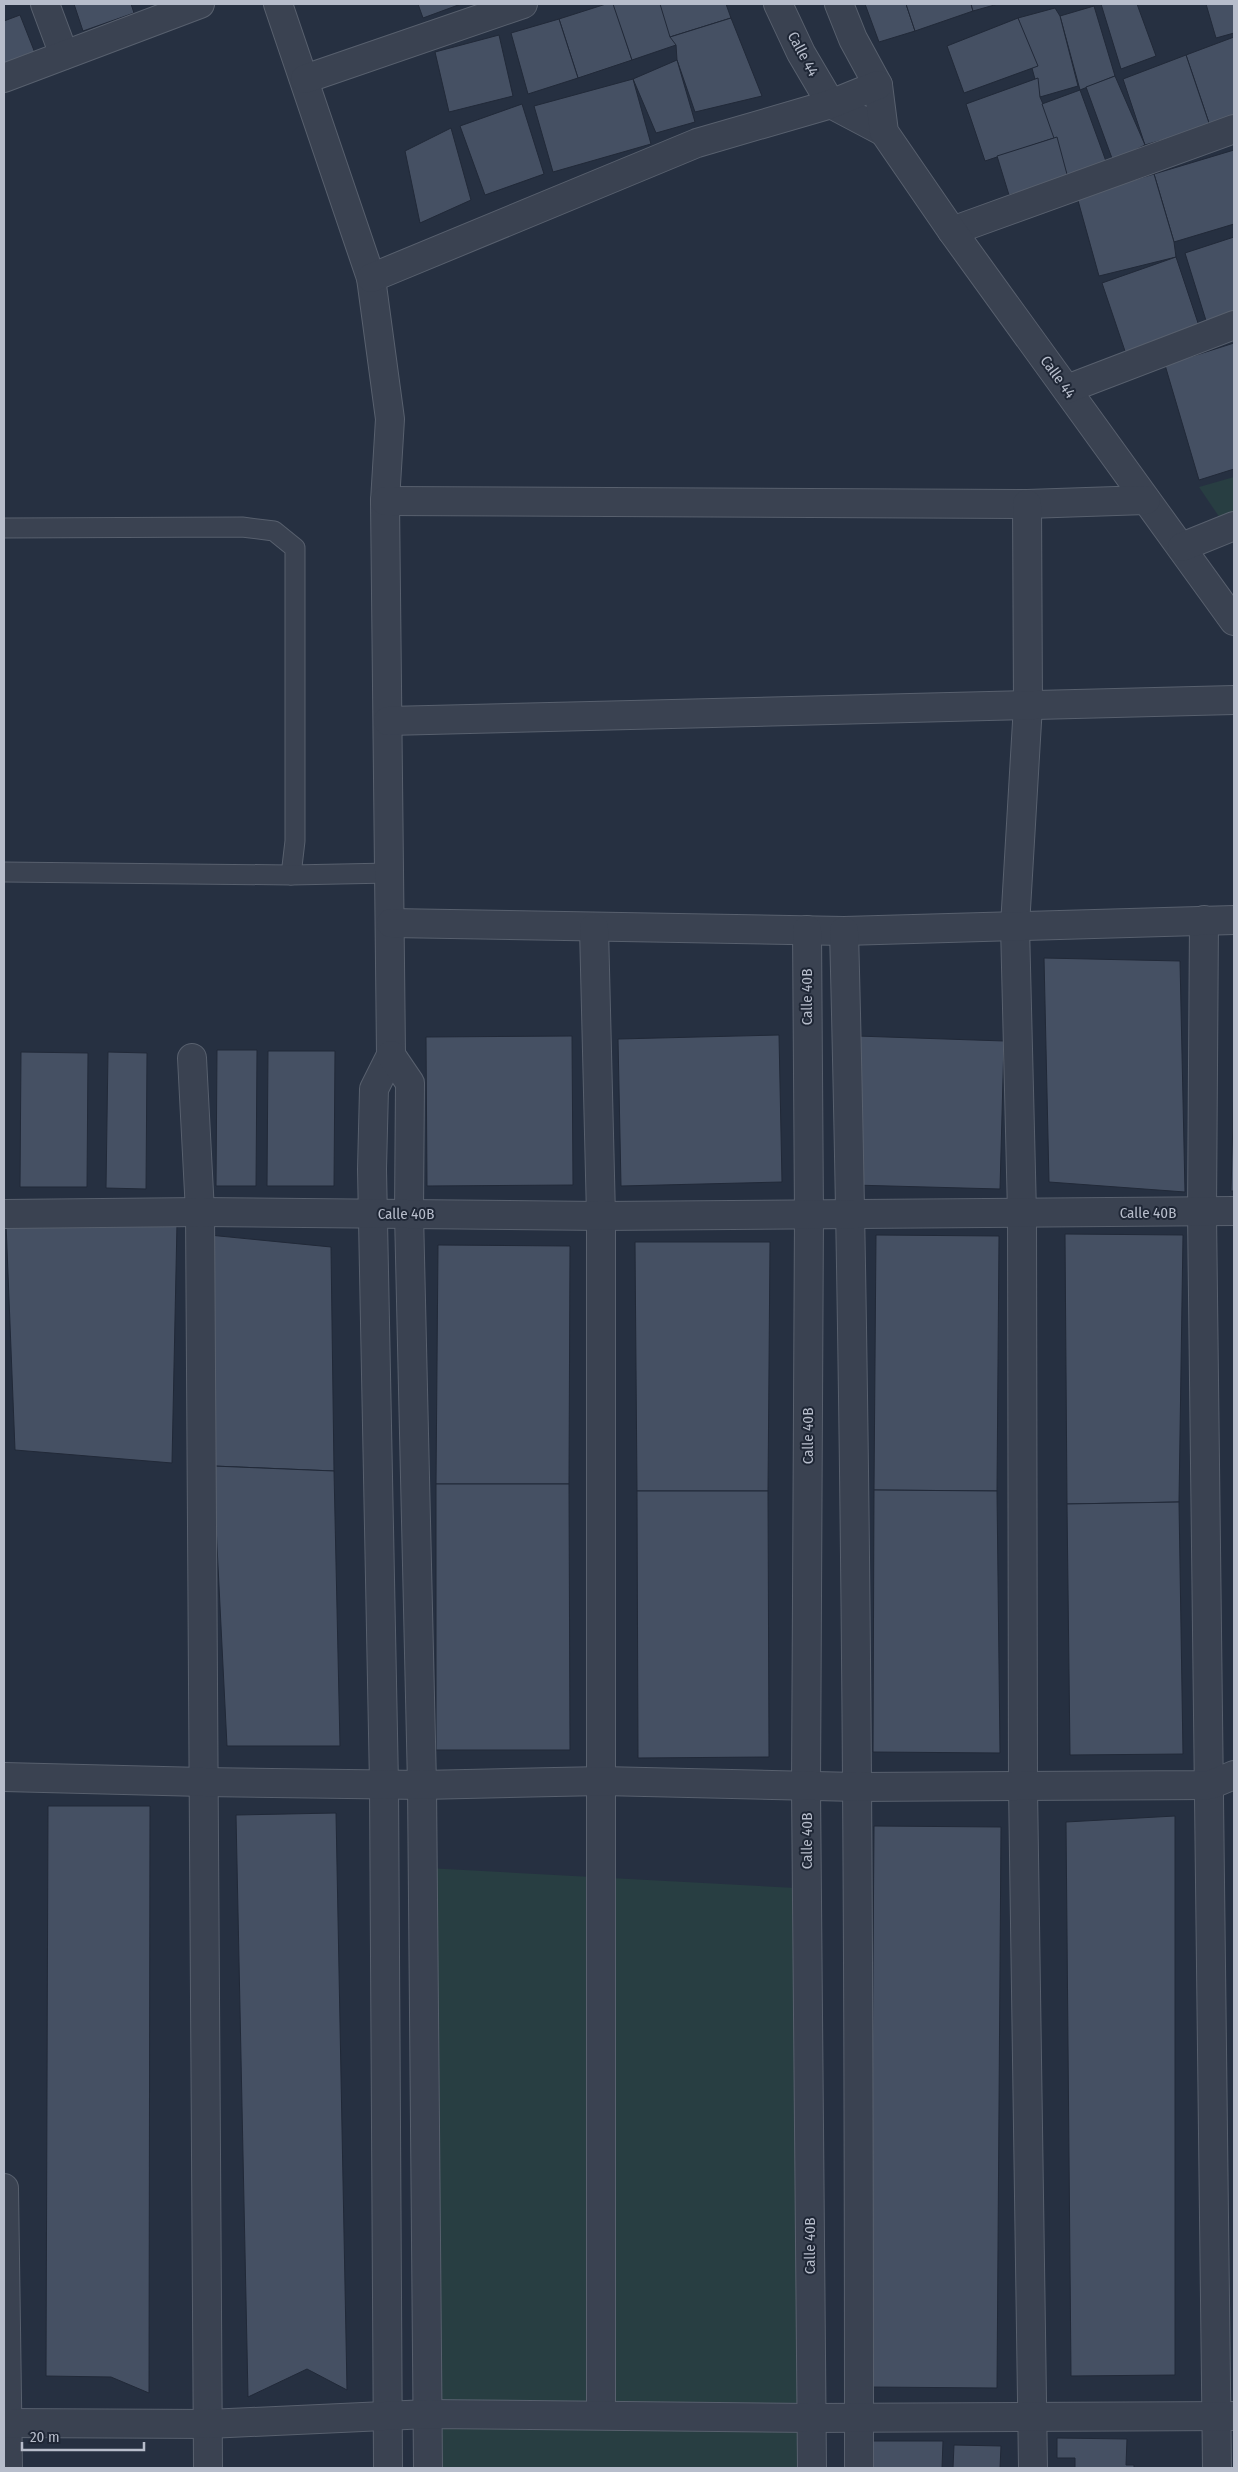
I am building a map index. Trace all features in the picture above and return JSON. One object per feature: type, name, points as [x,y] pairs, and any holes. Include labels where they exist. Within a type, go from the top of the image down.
[{"type":"street","points":[[45,4],[64,55]]},
{"type":"street","points":[[4,78],[200,4]]},
{"type":"street","points":[[278,4],[371,278],[390,419],[385,501],[391,1055],[374,1089],[374,1213],[384,1784],[388,2468]]},
{"type":"street","points":[[305,79],[523,4]]},
{"type":"street","name":"Calle 44","points":[[778,4],[801,53],[831,104],[884,132]]},
{"type":"street","name":"Calle 44","points":[[839,4],[853,39],[878,85],[884,132],[952,231],[1234,621]]},
{"type":"street","points":[[371,278],[697,143],[831,104],[878,85]]},
{"type":"street","points":[[952,231],[1234,129]]},
{"type":"street","points":[[1067,389],[1234,324]]},
{"type":"street","points":[[385,501],[1027,504],[1146,500]]},
{"type":"street","points":[[1027,504],[1028,705],[1015,926],[1022,1213],[1023,1787],[1033,2468]]},
{"type":"street","points":[[1182,547],[1234,526]]},
{"type":"street","points":[[388,721],[1234,700]]},
{"type":"street","points":[[1204,920],[1202,1212],[1222,1780],[1225,2416],[1217,2468]]},
{"type":"street","points":[[391,923],[844,931],[1234,920]]},
{"type":"street","points":[[594,928],[601,1216],[601,2415]]},
{"type":"street","name":"Calle 40B","points":[[807,930],[806,1787],[812,2468]]},
{"type":"street","points":[[844,931],[851,1215],[857,1787],[859,2468]]},
{"type":"street","points":[[391,1055],[410,1083],[409,1213],[422,1785],[428,2468]]},
{"type":"street","points":[[192,1058],[200,1212],[208,2468]]},
{"type":"street","name":"Calle 40B","points":[[4,1214],[200,1212],[601,1216],[1234,1211]]},
{"type":"street","points":[[4,1777],[422,1785],[602,1781],[806,1787],[1023,1787],[1222,1780]]},
{"type":"street","points":[[4,2188],[5,2423],[8,2468]]},
{"type":"street","points":[[5,2423],[208,2424],[428,2414],[811,2418],[1225,2416]]},
{"type":"lane","points":[[4,528],[242,527],[274,531],[295,548],[295,841],[292,875]]},
{"type":"lane","points":[[4,872],[292,875],[390,872]]},
{"type":"green space","points":[[1234,477],[1234,520],[1224,524],[1199,487]]},
{"type":"green space","points":[[427,1868],[796,1888],[798,2468],[442,2468]]},
{"type":"building","points":[[74,4],[131,4],[134,13],[83,31]]},
{"type":"building","points":[[418,4],[461,4],[423,18]]},
{"type":"building","points":[[606,4],[614,4],[632,60],[578,78],[559,19]]},
{"type":"building","points":[[613,4],[662,4],[676,45],[632,60]]},
{"type":"building","points":[[660,4],[726,4],[731,18],[670,37]]},
{"type":"building","points":[[865,4],[906,4],[915,31],[879,42]]},
{"type":"building","points":[[906,4],[971,4],[973,11],[915,31]]},
{"type":"building","points":[[971,4],[998,4],[973,11]]},
{"type":"building","points":[[1101,4],[1137,4],[1156,56],[1121,69]]},
{"type":"building","points":[[1206,4],[1234,4],[1234,33],[1216,38]]},
{"type":"building","points":[[1094,6],[1115,76],[1080,90],[1060,16]]},
{"type":"building","points":[[1055,8],[1060,16],[1078,86],[1040,97],[1018,18]]},
{"type":"building","points":[[20,15],[35,53],[4,65],[4,21]]},
{"type":"building","points":[[731,18],[762,96],[695,112],[677,60],[676,45],[670,37]]},
{"type":"building","points":[[1018,18],[1038,66],[964,93],[947,46]]},
{"type":"building","points":[[559,19],[578,78],[528,94],[511,33]]},
{"type":"building","points":[[499,35],[513,96],[449,112],[435,52]]},
{"type":"building","points":[[1234,37],[1234,118],[1210,126],[1186,55]]},
{"type":"building","points":[[1186,55],[1210,126],[1145,145],[1123,79]]},
{"type":"building","points":[[677,60],[695,122],[656,133],[633,79]]},
{"type":"building","points":[[1115,76],[1145,145],[1113,161],[1086,87]]},
{"type":"building","points":[[1038,78],[1040,97],[1057,137],[985,161],[966,104]]},
{"type":"building","points":[[633,79],[651,144],[553,172],[534,106]]},
{"type":"building","points":[[1080,90],[1107,164],[1068,178],[1042,104]]},
{"type":"building","points":[[522,104],[544,174],[485,195],[460,126]]},
{"type":"building","points":[[451,128],[471,200],[420,223],[405,151]]},
{"type":"building","points":[[1057,137],[1068,178],[1009,195],[997,156]]},
{"type":"building","points":[[1234,150],[1234,224],[1174,242],[1154,174]]},
{"type":"building","points":[[1154,174],[1174,242],[1176,257],[1099,276],[1077,197]]},
{"type":"building","points":[[1234,237],[1234,319],[1208,327],[1185,253]]},
{"type":"building","points":[[1176,257],[1200,329],[1126,354],[1102,283]]},
{"type":"building","points":[[1234,343],[1234,469],[1199,480],[1165,365]]},
{"type":"building","points":[[1044,958],[1180,961],[1185,1192],[1049,1182]]},
{"type":"building","points":[[779,1035],[782,1182],[621,1186],[618,1039]]},
{"type":"building","points":[[572,1036],[573,1185],[427,1186],[426,1037]]},
{"type":"building","points":[[857,1036],[1004,1041],[1000,1189],[853,1185]]},
{"type":"building","points":[[217,1050],[257,1050],[256,1186],[216,1186]]},
{"type":"building","points":[[268,1051],[335,1051],[334,1186],[267,1186]]},
{"type":"building","points":[[21,1052],[88,1053],[87,1187],[20,1187]]},
{"type":"building","points":[[108,1052],[147,1053],[146,1189],[106,1188]]},
{"type":"building","points":[[1234,1084],[1234,1191],[1231,1191]]},
{"type":"building","points":[[6,1223],[177,1223],[172,1463],[15,1450]]},
{"type":"building","points":[[1065,1234],[1183,1235],[1179,1502],[1067,1504]]},
{"type":"building","points":[[209,1235],[331,1247],[334,1471],[213,1466]]},
{"type":"building","points":[[876,1235],[999,1236],[997,1491],[874,1490]]},
{"type":"building","points":[[635,1242],[770,1242],[768,1491],[637,1491]]},
{"type":"building","points":[[438,1245],[570,1246],[569,1484],[436,1484]]},
{"type":"building","points":[[213,1466],[334,1471],[340,1746],[227,1746]]},
{"type":"building","points":[[436,1484],[569,1484],[570,1750],[436,1750]]},
{"type":"building","points":[[874,1490],[997,1491],[1000,1753],[873,1752]]},
{"type":"building","points":[[637,1491],[768,1491],[769,1757],[638,1758]]},
{"type":"building","points":[[1179,1502],[1183,1754],[1070,1755],[1067,1504]]},
{"type":"building","points":[[48,1806],[150,1806],[149,2393],[111,2377],[46,2376]]},
{"type":"building","points":[[336,1813],[347,2390],[307,2369],[248,2397],[236,1815]]},
{"type":"building","points":[[1175,1816],[1175,2375],[1071,2376],[1066,1822]]},
{"type":"building","points":[[874,1826],[1001,1827],[997,2388],[870,2387]]},
{"type":"building","points":[[1057,2438],[1127,2439],[1126,2465],[1134,2465],[1134,2468],[1075,2468],[1075,2458],[1057,2458]]},
{"type":"building","points":[[872,2441],[943,2441],[942,2468],[872,2468]]},
{"type":"building","points":[[954,2445],[1001,2446],[1000,2468],[953,2468]]}]
